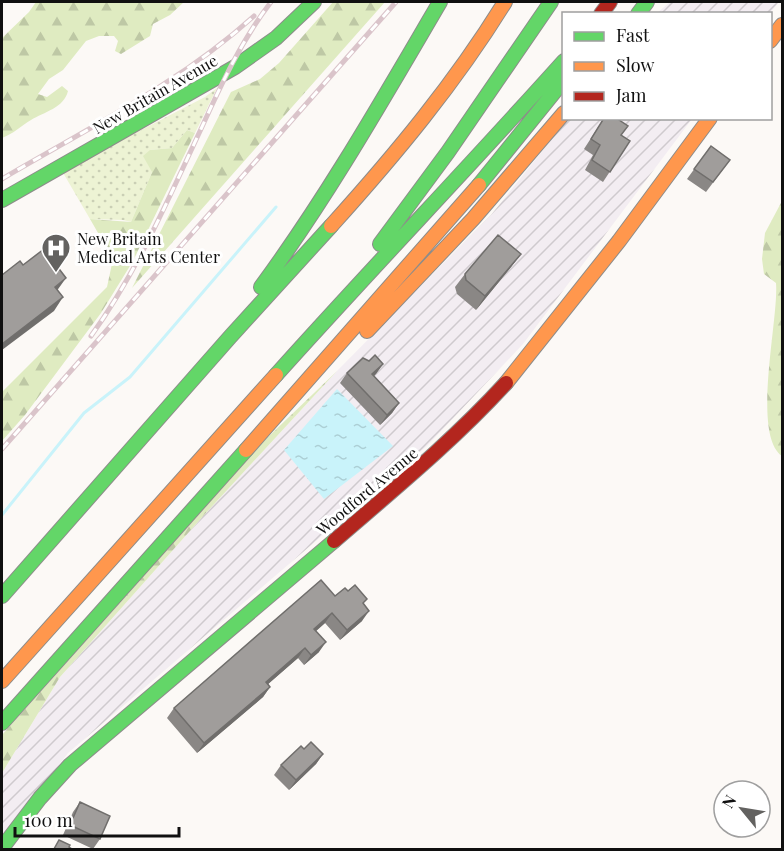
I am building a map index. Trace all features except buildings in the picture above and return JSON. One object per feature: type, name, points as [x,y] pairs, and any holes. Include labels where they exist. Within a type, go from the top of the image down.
[{"type":"main road","name":"New Britain Avenue","points":[[2,200],[193,93],[252,57],[276,39],[314,2]]},
{"type":"main road","points":[[186,386],[274,271],[309,221],[440,2]]},
{"type":"main road","points":[[2,596],[186,386],[409,139],[463,69],[505,2]]},
{"type":"main road","points":[[258,394],[293,346],[404,213],[551,2]]},
{"type":"main road","points":[[772,39],[783,25]]},
{"type":"main road","points":[[2,681],[258,394],[562,63]]},
{"type":"main road","points":[[2,723],[454,214],[562,82]]},
{"type":"main road","points":[[282,410],[343,354],[428,268],[505,184],[562,115]]},
{"type":"main road","name":"Woodford Avenue","points":[[2,848],[40,798],[77,758],[428,461],[484,407],[577,295],[708,120]]},
{"type":"shaded area","points":[[670,2],[779,2],[771,12],[658,12]]},
{"type":"shaded area","points":[[567,120],[691,120],[523,344],[427,446],[68,753],[2,840],[2,773],[60,677],[205,514],[337,371],[491,215]]},
{"type":"green space","points":[[36,2],[184,2],[170,15],[153,24],[150,36],[121,54],[115,51],[118,41],[114,36],[99,36],[86,41],[63,70],[49,79],[38,94],[47,97],[62,86],[68,91],[62,102],[2,138],[2,38]]},
{"type":"green space","points":[[333,2],[385,2],[132,288],[231,92],[260,79],[279,63]]},
{"type":"green space","points":[[217,88],[195,133],[187,130],[172,148],[150,150],[152,172],[131,222],[90,219],[62,171],[205,97]]},
{"type":"green space","points":[[187,130],[195,133],[133,261],[101,313],[25,415],[2,441],[2,392],[107,287],[113,259],[90,219],[131,222],[152,172],[143,156],[150,150],[172,148]]},
{"type":"green space","points":[[782,201],[782,456],[773,444],[768,425],[767,401],[776,283],[764,274],[762,259],[765,233]]},
{"type":"green space","points":[[337,371],[205,514],[60,677],[2,773],[2,735],[266,439]]},
{"type":"water","points":[[337,389],[393,446],[324,499],[284,450]]},
{"type":"waterway","points":[[2,515],[84,413],[130,377],[276,207]]},
{"type":"railway","points":[[91,336],[123,287],[164,209],[232,64],[250,32],[271,2]]},
{"type":"railway","points":[[2,449],[396,2]]},
{"type":"railway","points":[[2,179],[164,84],[195,63],[254,16]]},
{"type":"traffic: fast","points":[[2,200],[235,67],[276,38],[314,2]]},
{"type":"traffic: fast","points":[[261,287],[332,182],[440,2]]},
{"type":"traffic: fast","points":[[380,244],[448,152],[551,2]]},
{"type":"traffic: fast","points":[[640,12],[647,2]]},
{"type":"traffic: fast","points":[[276,375],[562,63]]},
{"type":"traffic: fast","points":[[479,185],[562,82]]},
{"type":"traffic: fast","points":[[2,596],[331,226]]},
{"type":"traffic: fast","points":[[2,723],[246,450]]},
{"type":"traffic: fast","points":[[2,848],[40,798],[70,765],[334,541]]},
{"type":"traffic: slow","points":[[331,226],[445,90],[505,2]]},
{"type":"traffic: slow","points":[[772,38],[782,25]]},
{"type":"traffic: slow","points":[[367,331],[473,219],[562,115]]},
{"type":"traffic: slow","points":[[506,383],[619,241],[709,120]]},
{"type":"traffic: slow","points":[[246,450],[479,185]]},
{"type":"traffic: slow","points":[[2,681],[276,375]]},
{"type":"traffic: jam","points":[[602,12],[610,2]]},
{"type":"traffic: jam","points":[[334,541],[444,445],[506,383]]},
{"type":"place","name":"New Britain Medical Arts Center","points":[[56,274]]}]
